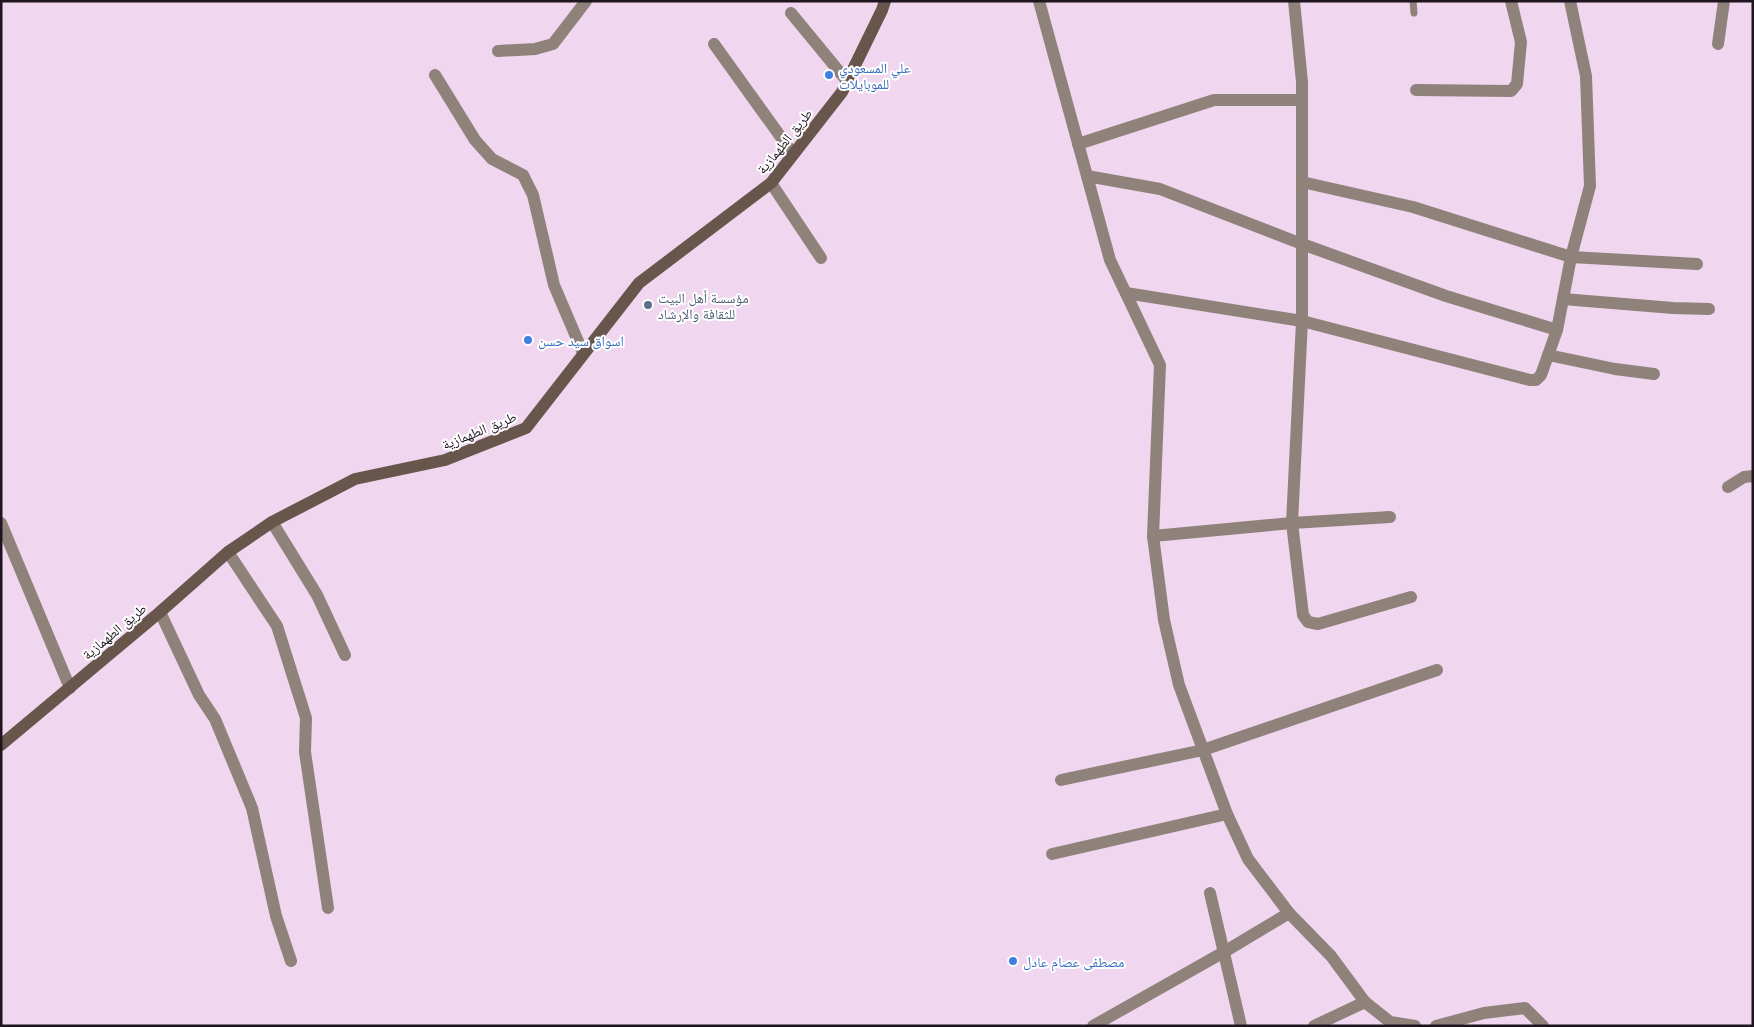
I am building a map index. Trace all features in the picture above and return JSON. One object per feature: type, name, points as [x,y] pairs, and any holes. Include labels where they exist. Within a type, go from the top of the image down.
[{"type":"main road","name":"طريق الطهمازية","points":[[1,745],[160,612],[228,552],[272,522],[355,479],[445,460],[526,428],[639,283],[771,183],[842,92],[885,1]]},
{"type":"street","points":[[498,51],[535,49],[553,44],[586,1]]},
{"type":"street","points":[[1039,1],[1110,260],[1160,364],[1153,536],[1164,620],[1179,685],[1227,814],[1248,859],[1290,913],[1331,956],[1365,1002],[1390,1022],[1416,1026]]},
{"type":"street","points":[[1294,1],[1302,82],[1302,321],[1292,523],[1303,615],[1308,622],[1318,624],[1411,597]]},
{"type":"street","points":[[1416,90],[1511,91],[1517,84],[1521,42],[1511,1]]},
{"type":"street","points":[[1126,293],[1302,321],[1536,380],[1541,375],[1557,330],[1572,257],[1590,186],[1586,76],[1570,1]]},
{"type":"street","points":[[1718,44],[1724,1]]},
{"type":"street","points":[[791,13],[848,81]]},
{"type":"street","points":[[714,44],[793,154]]},
{"type":"street","points":[[435,74],[475,140],[492,159],[523,175],[533,196],[554,285],[583,354]]},
{"type":"street","points":[[1078,144],[1214,100],[1302,100]]},
{"type":"street","points":[[1086,176],[1160,189],[1302,244],[1446,296],[1557,330]]},
{"type":"street","points":[[1302,182],[1412,207],[1572,257],[1697,264]]},
{"type":"street","points":[[771,183],[820,258]]},
{"type":"street","points":[[1563,299],[1709,309]]},
{"type":"street","points":[[1548,355],[1654,374]]},
{"type":"street","points":[[1728,487],[1744,477],[1753,476]]},
{"type":"street","points":[[1153,536],[1292,523],[1390,517]]},
{"type":"street","points":[[272,522],[318,595],[344,656]]},
{"type":"street","points":[[1,523],[70,688]]},
{"type":"street","points":[[228,552],[277,626],[306,718],[305,752],[328,908]]},
{"type":"street","points":[[160,612],[199,695],[215,718],[252,808],[276,916],[291,961]]},
{"type":"street","points":[[1061,780],[1203,750],[1437,670]]},
{"type":"street","points":[[1052,854],[1227,814]]},
{"type":"street","points":[[1210,893],[1241,1026]]},
{"type":"street","points":[[1093,1026],[1290,913]]},
{"type":"street","points":[[1314,1026],[1365,1002]]},
{"type":"street","points":[[1436,1026],[1484,1013],[1525,1008],[1543,1026]]},
{"type":"lane","points":[[1413,1],[1414,13]]},
{"type":"place","name":"علي المسعودي للموبايلات","points":[[829,75]]},
{"type":"place","name":"مؤسسة أهل البيت للثقافة والإرشاد","points":[[648,305]]},
{"type":"place","name":"اسواق سيد حسن","points":[[528,340]]},
{"type":"place","name":"مصطفى عصام عادل","points":[[1013,961]]}]
